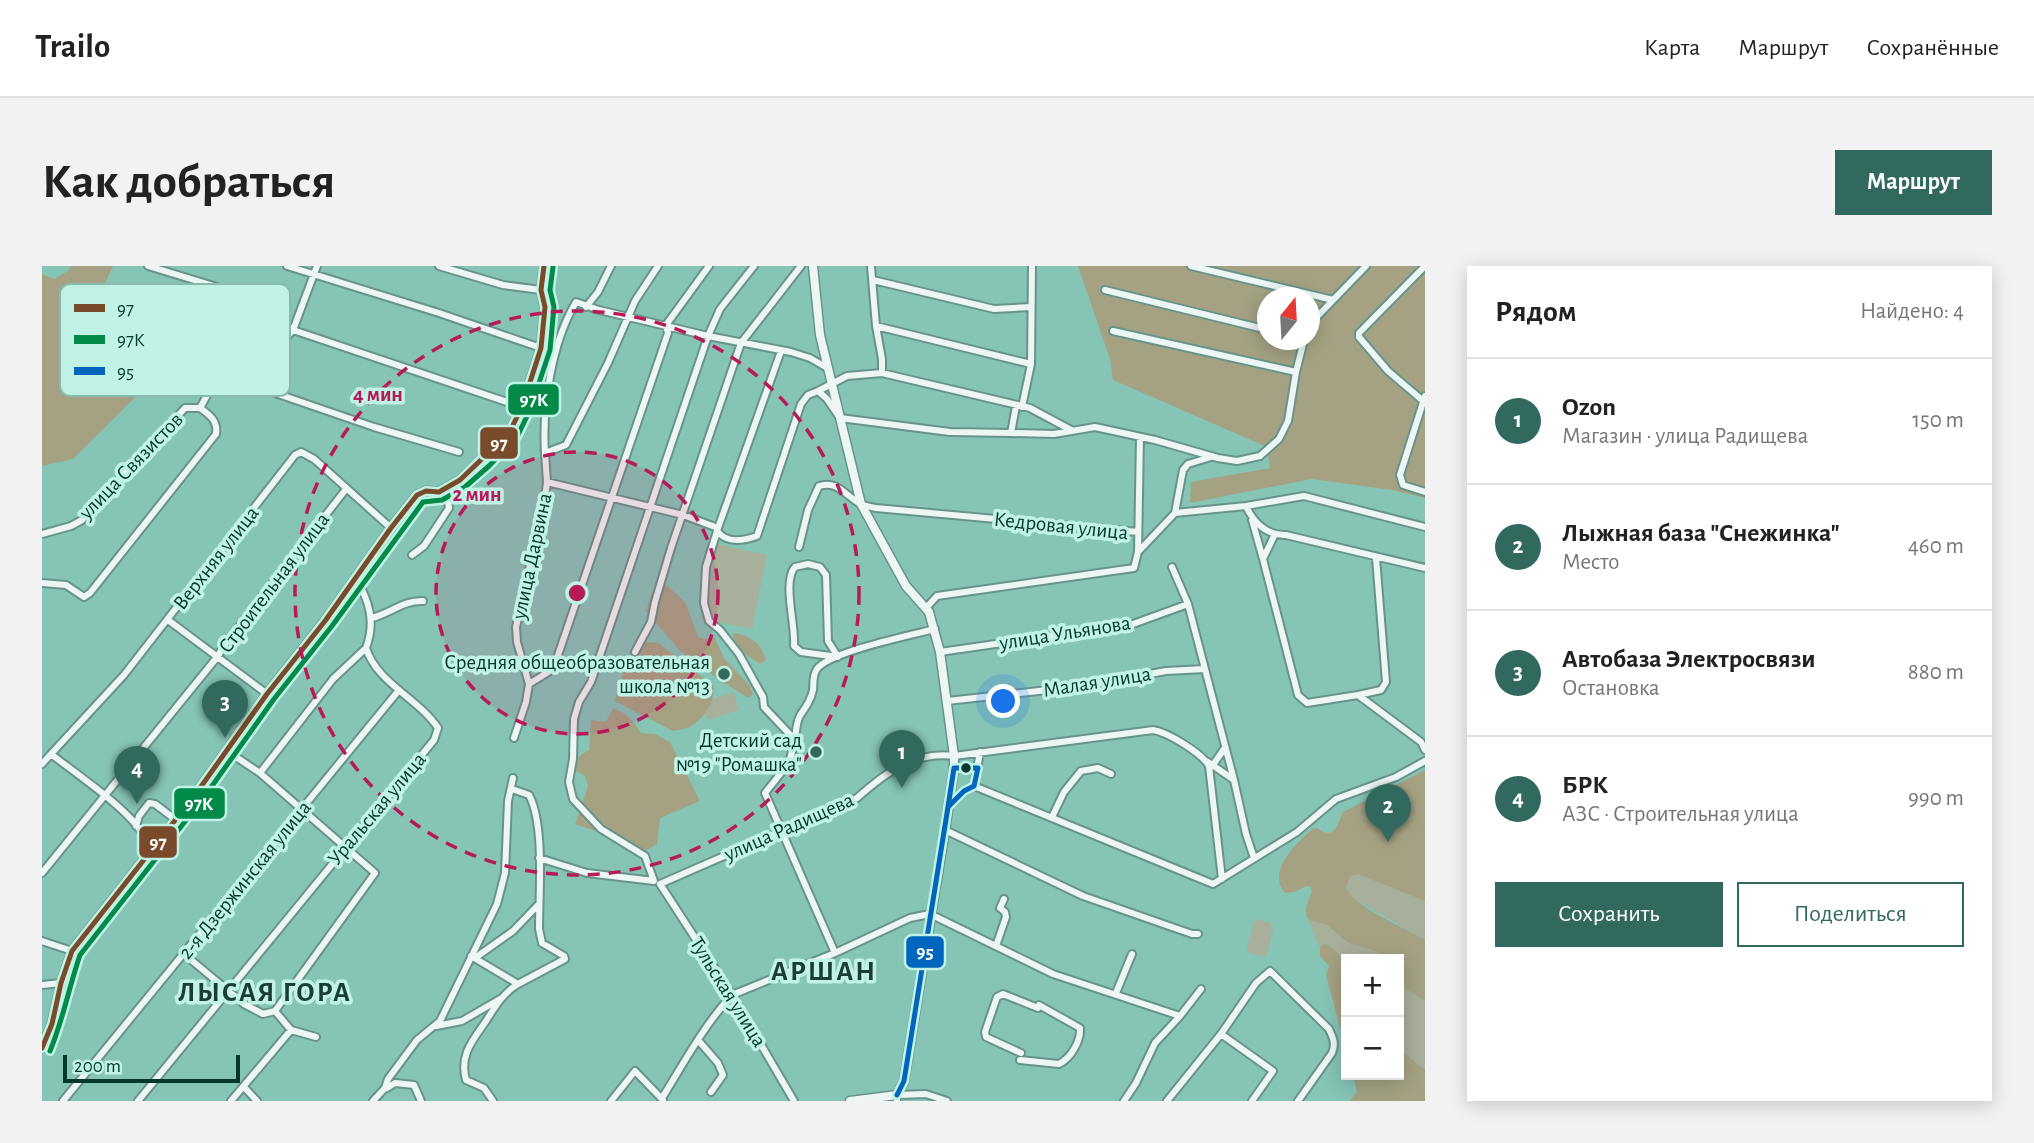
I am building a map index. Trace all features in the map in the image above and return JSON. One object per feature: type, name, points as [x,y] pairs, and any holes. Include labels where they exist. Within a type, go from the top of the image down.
[{"type":"street","points":[[148,266],[208,284]]},
{"type":"street","points":[[287,266],[541,348]]},
{"type":"street","points":[[290,334],[317,266]]},
{"type":"street","points":[[439,266],[503,285],[541,290]]},
{"type":"street","points":[[43,1044],[72,951],[176,820],[267,694],[307,646],[391,528],[421,492],[439,492],[460,480],[509,433],[522,407],[541,348],[545,307],[541,290],[544,266]]},
{"type":"street","points":[[611,266],[598,292],[586,307],[801,355],[829,369]]},
{"type":"street","points":[[545,453],[566,445],[639,292],[658,266]]},
{"type":"street","points":[[666,325],[709,266]]},
{"type":"street","points":[[657,882],[645,856],[601,829],[573,799],[569,782],[573,759],[574,719],[579,702],[591,681],[708,336],[720,309],[754,266]]},
{"type":"street","points":[[635,652],[651,622],[683,515],[741,343],[801,266]]},
{"type":"street","points":[[813,266],[820,335],[861,504],[906,586],[926,608],[935,629],[954,756],[945,830],[904,1081],[897,1098]]},
{"type":"street","points":[[871,266],[882,373]]},
{"type":"street","points":[[1011,433],[1031,364],[1032,266]]},
{"type":"street","points":[[1191,266],[1334,300]]},
{"type":"street","points":[[1320,314],[1366,266]]},
{"type":"street","points":[[1425,266],[1359,332],[1359,337],[1388,371],[1423,398],[1400,481],[1403,485],[1425,492]]},
{"type":"street","points":[[873,280],[994,309],[1031,307]]},
{"type":"street","points":[[1105,290],[1257,327]]},
{"type":"street","name":"улица Дарвина","points":[[529,684],[517,642],[516,627],[540,527],[547,482],[544,429],[546,407],[557,345],[568,315],[576,302],[586,307]]},
{"type":"street","points":[[514,738],[529,684],[550,671],[556,661],[668,333],[666,325]]},
{"type":"street","points":[[876,326],[1031,364]]},
{"type":"street","points":[[290,328],[522,407]]},
{"type":"street","points":[[1113,331],[1296,372]]},
{"type":"street","points":[[818,391],[840,418],[950,432],[1054,434],[1094,427],[1231,461],[1260,456],[1279,439],[1288,421],[1302,350]]},
{"type":"street","points":[[782,351],[717,529],[706,566],[704,603],[709,621],[739,654],[764,696],[764,707],[795,740]]},
{"type":"street","points":[[547,482],[683,515],[717,529],[721,536],[736,541],[757,536],[801,404],[808,395],[854,374],[882,373],[1019,406],[1042,413],[1073,431]]},
{"type":"street","name":"улица Связистов","points":[[42,534],[82,520],[185,408],[200,408],[207,396]]},
{"type":"street","points":[[284,396],[459,452]]},
{"type":"street","points":[[42,583],[66,585],[84,597],[90,593],[216,434],[215,422],[200,408]]},
{"type":"street","points":[[1138,532],[1140,438]]},
{"type":"street","name":"Верхняя улица","points":[[42,764],[124,675],[295,455],[304,453],[391,528]]},
{"type":"street","points":[[1138,552],[1175,513],[1182,470],[1193,462],[1211,457]]},
{"type":"street","points":[[799,547],[808,510],[818,486],[827,484],[838,487],[861,504]]},
{"type":"street","name":"Строительная улица","points":[[42,873],[218,656],[346,489]]},
{"type":"street","points":[[412,555],[424,546],[449,508],[446,489]]},
{"type":"street","points":[[1175,513],[1245,506],[1304,496],[1425,527]]},
{"type":"street","name":"Кедровая улица","points":[[861,504],[876,508],[1138,532],[1138,552],[1134,568],[937,596],[926,608]]},
{"type":"street","points":[[1245,506],[1252,519],[1298,695],[1307,703],[1381,690],[1387,682],[1376,558]]},
{"type":"street","points":[[1252,519],[1274,536],[1286,535],[1425,568]]},
{"type":"street","points":[[1263,559],[1274,536]]},
{"type":"street","points":[[815,565],[824,572],[828,641],[838,657],[801,652],[794,646],[789,578],[795,567],[815,565]]},
{"type":"street","points":[[1172,567],[1188,604],[1254,858]]},
{"type":"street","points":[[260,773],[333,679],[366,648],[372,618],[356,578]]},
{"type":"street","points":[[372,618],[387,614],[410,601],[424,601]]},
{"type":"street","name":"улица Ульянова","points":[[940,652],[1133,624],[1188,604]]},
{"type":"street","points":[[168,620],[267,694]]},
{"type":"street","points":[[835,953],[765,793],[789,763],[799,716],[804,713],[813,693],[815,671],[827,660],[935,629]]},
{"type":"street","name":"Уральская улица","points":[[138,1101],[438,734],[438,728],[428,712],[399,690],[372,662],[366,648]]},
{"type":"street","name":"Малая улица","points":[[947,701],[1084,685],[1166,671],[1205,669]]},
{"type":"street","name":"2-я Дзержинская улица","points":[[64,1101],[399,690]]},
{"type":"street","points":[[1357,695],[1421,741],[1425,750]]},
{"type":"street","name":"улица Радищева","points":[[657,882],[857,798],[877,780],[914,759],[1153,730],[1162,732],[1210,763]]},
{"type":"street","points":[[1222,879],[1210,763],[1224,749]]},
{"type":"street","points":[[184,954],[244,1004],[268,1014],[275,1011],[375,873],[260,773],[227,751]]},
{"type":"street","points":[[974,786],[979,752]]},
{"type":"street","points":[[51,754],[136,825],[143,835],[148,854]]},
{"type":"street","points":[[948,807],[964,791],[974,786],[1213,884],[1297,832],[1336,799],[1396,777],[1425,761]]},
{"type":"street","points":[[1210,763],[1234,780]]},
{"type":"street","points":[[1052,817],[1064,792],[1081,771],[1097,768],[1111,774]]},
{"type":"street","points":[[385,1088],[388,1079],[417,1040],[436,1026],[473,957],[500,895],[505,873],[508,801],[513,778]]},
{"type":"street","points":[[436,1026],[462,1021],[502,998],[518,984],[565,959],[542,943],[538,823],[529,795],[512,789]]},
{"type":"street","points":[[136,825],[149,803],[155,804],[176,820]]},
{"type":"street","points":[[945,830],[1083,896],[1198,934]]},
{"type":"street","points":[[539,858],[587,873],[657,882]]},
{"type":"street","name":"Тульская улица","points":[[657,882],[732,995],[794,1101]]},
{"type":"street","points":[[996,946],[1006,917],[1000,908],[1004,899]]},
{"type":"street","points":[[473,957],[513,931],[539,904]]},
{"type":"street","points":[[611,1101],[635,1071],[663,1099],[698,1040],[732,995],[835,953],[911,918],[930,914],[1053,974],[1180,1016]]},
{"type":"street","points":[[42,941],[72,951]]},
{"type":"street","points":[[1116,993],[1132,954]]},
{"type":"street","points":[[473,957],[518,984]]},
{"type":"street","points":[[1167,1101],[1266,972],[1272,972],[1329,1029],[1334,1040],[1332,1053],[1298,1101]]},
{"type":"street","points":[[42,985],[61,983]]},
{"type":"street","points":[[1124,1101],[1156,1043],[1201,989]]},
{"type":"street","points":[[1003,994],[1038,1007],[1080,1028],[1071,1054],[1059,1064],[1021,1056],[986,1037],[985,1032],[997,997],[1003,994]]},
{"type":"street","points":[[493,1101],[484,1088],[466,1080],[463,1069],[470,1041],[502,998]]},
{"type":"street","points":[[275,1011],[291,1030],[316,1037]]},
{"type":"street","points":[[232,1101],[291,1030]]},
{"type":"street","points":[[1221,1034],[1273,1071],[1252,1101]]},
{"type":"street","points":[[698,1040],[718,1063],[723,1075],[711,1092]]},
{"type":"street","points":[[373,1101],[385,1088],[395,1083],[414,1085],[421,1101]]},
{"type":"street","points":[[245,1088],[257,1101]]},
{"type":"street","points":[[849,1101],[926,1094],[947,1101]]},
{"type":"green space","points":[[715,544],[767,555],[752,629],[700,619]]},
{"type":"green space","points":[[733,692],[739,710],[708,720],[702,703]]},
{"type":"green space","points":[[1358,874],[1425,901],[1425,940],[1350,896],[1347,881],[1350,875]]},
{"type":"green space","points":[[1257,919],[1270,923],[1273,929],[1267,954],[1262,957],[1249,953],[1247,948]]},
{"type":"green space","points":[[1308,919],[1325,924],[1356,946],[1382,954],[1341,954],[1341,956],[1329,945],[1323,944],[1320,948]]},
{"type":"green space","points":[[1404,988],[1425,1001],[1425,1070],[1404,1053]]},
{"type":"shaded area","points":[[71,266],[113,266],[105,284],[60,284],[60,396],[136,396],[73,459],[42,466],[42,274],[54,279],[68,271]]},
{"type":"shaded area","points":[[1078,266],[1425,266],[1425,498],[1392,490],[1312,479],[1190,503],[1191,482],[1270,468],[1267,447],[1113,380],[1110,359]]},
{"type":"shaded area","points":[[665,584],[685,602],[698,637],[706,639],[714,636],[724,658],[750,686],[753,695],[748,698],[679,650],[646,611],[652,592]]},
{"type":"shaded area","points":[[733,633],[754,641],[766,660],[760,664],[746,654],[735,643]]},
{"type":"shaded area","points":[[646,642],[658,643],[713,685],[713,697],[708,709],[700,720],[690,727],[673,731],[615,701],[629,659],[639,646]]},
{"type":"shaded area","points":[[613,708],[629,718],[641,733],[655,734],[670,742],[700,801],[660,818],[657,844],[642,853],[616,838],[575,824],[588,786],[585,776],[576,771],[576,761],[589,750],[591,720],[606,722]]},
{"type":"shaded area","points":[[1425,770],[1425,901],[1358,874],[1350,876],[1346,888],[1370,910],[1425,940],[1425,1001],[1404,988],[1404,954],[1380,954],[1351,944],[1327,925],[1308,919],[1306,912],[1311,887],[1285,893],[1280,885],[1281,867],[1298,842],[1312,829],[1332,832],[1343,812]]},
{"type":"shaded area","points":[[1323,944],[1329,945],[1341,956],[1341,1031],[1326,975],[1329,966],[1320,956]]},
{"type":"shaded area","points":[[1404,1053],[1425,1070],[1425,1101],[1350,1101],[1357,1091],[1354,1080],[1404,1080]]},
{"type":"transit line","name":"97","points":[[42,1048],[52,1024],[61,983],[72,951],[195,795],[391,528],[417,495],[426,491],[439,492],[460,480],[509,433],[522,407],[541,348],[545,307],[541,290],[544,266]]},
{"type":"transit line","name":"97К","points":[[50,1051],[80,955],[202,800],[274,699],[332,626],[423,502],[442,500],[465,487],[517,437],[530,410],[550,350],[554,307],[550,290],[553,267]]},
{"type":"transit line","name":"95","points":[[954,768],[978,768],[974,786],[964,791],[948,807],[954,768]]},
{"type":"transit line","name":"95","points":[[897,1095],[904,1081],[948,807]]},
{"type":"place","name":"Средняя общеобразовательная школа №13","points":[[724,674]]},
{"type":"place","name":"Автобаза Электросвязи","points":[[225,738]]},
{"type":"place","name":"Детский сад №19 \"Ромашка\"","points":[[816,752]]},
{"type":"place","name":"Ozon","points":[[902,788]]},
{"type":"place","name":"БРК","points":[[137,804]]},
{"type":"place","name":"Лыжная база \"Снежинка\"","points":[[1388,842]]},
{"type":"district","name":"АРШАН","points":[[824,972]]},
{"type":"district","name":"ЛЫСАЯ ГОРА","points":[[265,993]]}]
